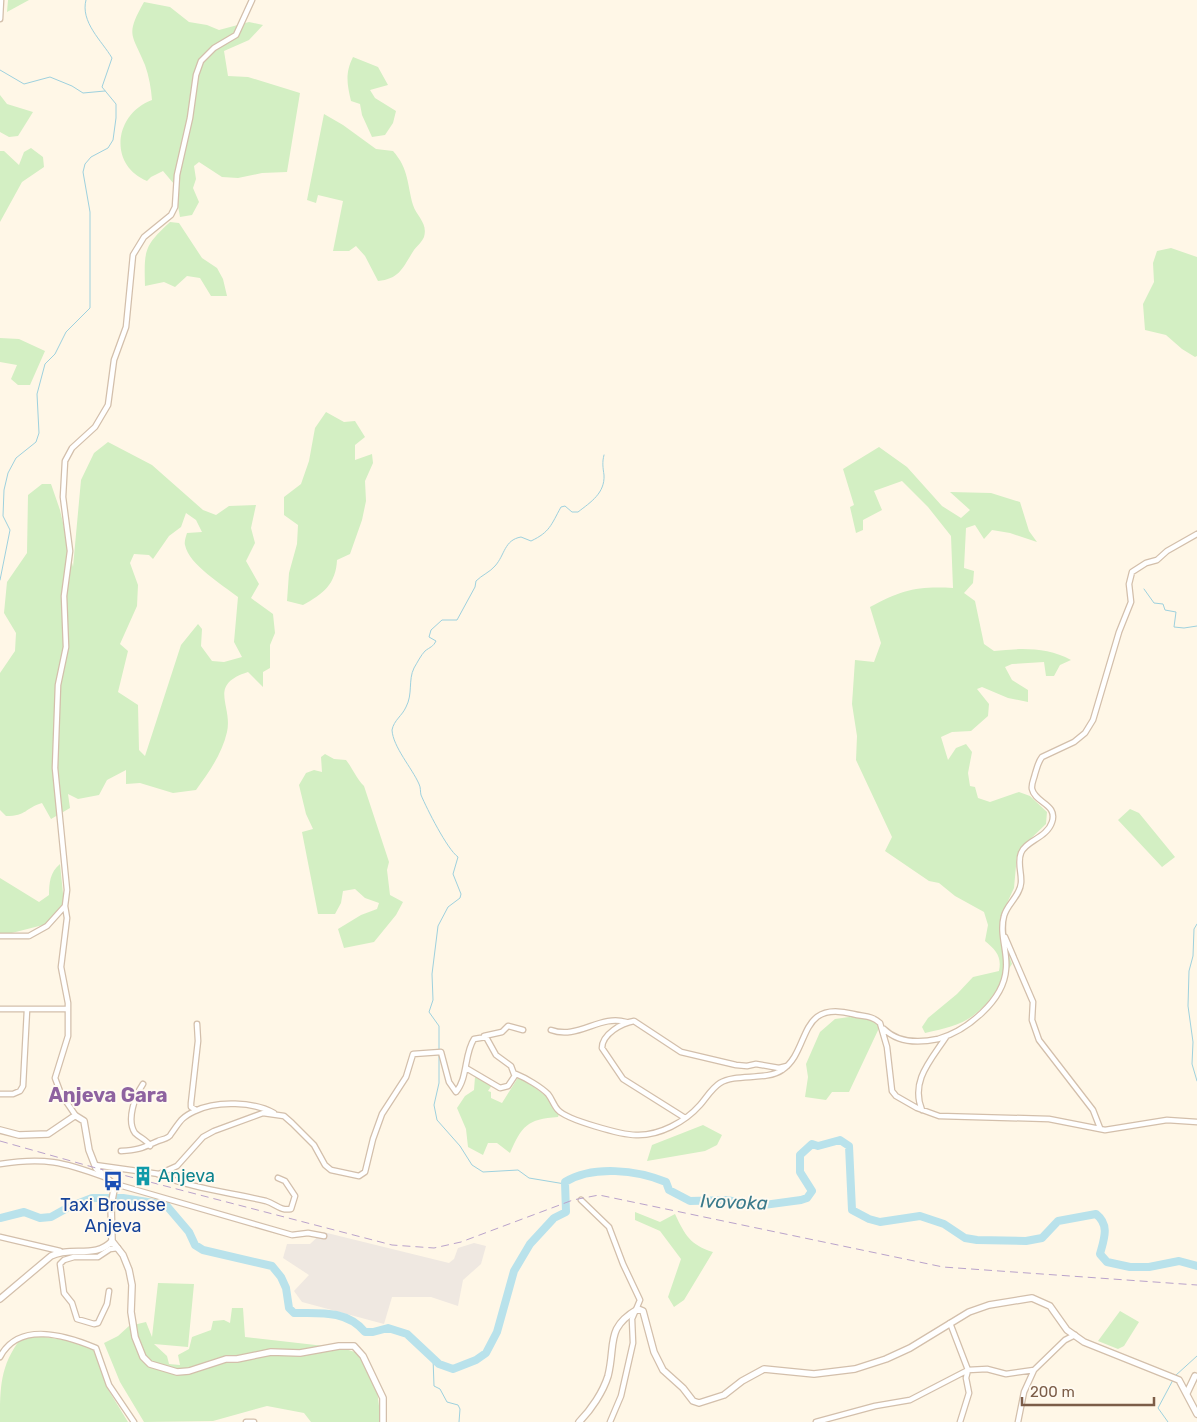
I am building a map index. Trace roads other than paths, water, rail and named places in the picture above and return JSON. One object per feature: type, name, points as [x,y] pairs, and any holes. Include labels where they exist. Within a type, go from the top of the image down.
[{"type":"street","points":[[0,20],[1,0]]},
{"type":"street","points":[[252,0],[236,35],[214,48],[201,61],[196,75],[190,118],[177,176],[175,207],[171,215],[144,237],[133,255],[126,327],[114,360],[108,405],[102,419],[72,448],[66,461],[63,497],[70,551],[64,596],[66,648],[58,685],[54,768],[67,872],[65,906],[67,918],[61,967],[68,1009],[68,1036],[55,1078],[61,1094],[76,1116],[86,1124],[89,1150],[95,1165],[113,1187],[292,1235],[308,1233],[324,1236]]},
{"type":"street","points":[[514,1074],[521,1076],[543,1090],[557,1110],[564,1115],[616,1133],[638,1135],[659,1131],[693,1113],[720,1082],[772,1075],[788,1066],[794,1058],[806,1031],[813,1020],[819,1015],[841,1010],[868,1015],[880,1023],[891,1036],[911,1041],[930,1041],[947,1036],[976,1017],[999,990],[1006,970],[1003,931],[1006,909],[1021,887],[1020,854],[1023,849],[1045,833],[1052,824],[1053,816],[1051,809],[1032,791],[1031,786],[1039,761],[1042,757],[1080,738],[1094,720],[1121,627],[1131,602],[1129,584],[1132,572],[1157,560],[1185,539],[1197,534]]},
{"type":"street","points":[[0,936],[29,936],[47,926],[65,906]]},
{"type":"street","points":[[1003,931],[1016,967],[1033,1002],[1032,1020],[1040,1040],[1093,1110],[1100,1128]]},
{"type":"street","points":[[0,1009],[68,1009]]},
{"type":"street","points":[[0,1094],[13,1094],[20,1091],[23,1086],[27,1010]]},
{"type":"street","points":[[552,1030],[570,1032],[614,1019],[639,1023],[648,1032],[682,1052],[736,1066],[756,1064],[779,1068],[788,1066]]},
{"type":"street","points":[[626,1022],[602,1042],[602,1048],[611,1063],[630,1084],[633,1084],[659,1104],[684,1118]]},
{"type":"street","points":[[196,1110],[191,1107],[191,1103],[194,1084],[197,1024]]},
{"type":"street","points":[[157,1174],[177,1166],[203,1137],[247,1117],[263,1113],[284,1116],[314,1145],[325,1165],[331,1170],[358,1176],[365,1172],[373,1139],[382,1114],[406,1078],[413,1054],[441,1052],[449,1082],[454,1092],[458,1091],[474,1039],[502,1032],[508,1026],[523,1030]]},
{"type":"street","points":[[883,1028],[892,1091],[904,1101],[939,1116],[1056,1120],[1105,1130],[1167,1120],[1197,1122]]},
{"type":"street","points":[[466,1068],[500,1088],[508,1086],[514,1074],[511,1066],[499,1059],[488,1039],[483,1036]]},
{"type":"street","points":[[922,1110],[918,1100],[918,1082],[947,1036]]},
{"type":"street","points":[[143,1084],[133,1108],[132,1123],[136,1133],[150,1146]]},
{"type":"street","points":[[121,1151],[143,1149],[150,1146],[171,1134],[177,1123],[196,1110],[215,1106],[245,1105],[263,1107],[275,1114]]},
{"type":"street","points":[[0,1130],[19,1135],[48,1134],[76,1116]]},
{"type":"street","points":[[0,1164],[41,1160],[54,1161],[66,1163],[105,1178]]},
{"type":"street","points":[[95,1165],[157,1174],[198,1188],[267,1201],[280,1208],[291,1209],[295,1196],[285,1181],[278,1178]]},
{"type":"street","points":[[113,1187],[111,1205],[112,1241],[130,1270],[132,1285],[131,1312],[135,1337],[143,1356],[150,1364],[177,1372],[189,1371],[226,1359],[237,1359],[271,1352],[300,1353],[339,1346],[354,1346],[363,1356],[383,1398],[382,1422]]},
{"type":"street","points":[[581,1200],[610,1226],[623,1264],[640,1300],[638,1309],[632,1319],[632,1343],[621,1396],[610,1422]]},
{"type":"street","points":[[0,1238],[60,1251],[96,1252],[105,1249],[112,1241]]},
{"type":"street","points":[[109,1291],[107,1304],[98,1323],[94,1324],[76,1318],[72,1303],[64,1293],[59,1267],[61,1262],[69,1258],[92,1258],[118,1248]]},
{"type":"street","points":[[0,1300],[51,1256],[60,1251]]},
{"type":"street","points":[[638,1309],[643,1311],[646,1318],[654,1352],[662,1370],[683,1388],[693,1401],[699,1403],[724,1395],[742,1381],[764,1369],[814,1374],[856,1369],[886,1359],[910,1348],[950,1323],[989,1304],[1032,1298],[1050,1306],[1067,1330],[1095,1348],[1180,1381],[1197,1414]]},
{"type":"street","points":[[579,1422],[604,1385],[608,1374],[611,1342],[616,1327],[626,1316],[638,1309]]},
{"type":"street","points":[[950,1323],[968,1370],[966,1378],[969,1393],[960,1422]]},
{"type":"street","points":[[0,1357],[5,1348],[19,1336],[39,1334],[71,1339],[96,1348],[109,1385],[120,1404],[134,1422]]},
{"type":"street","points":[[1018,1422],[1024,1392],[1034,1370],[1065,1340],[1074,1335]]},
{"type":"street","points":[[816,1422],[876,1406],[910,1400],[968,1370],[986,1369],[1006,1374],[1034,1370]]},
{"type":"street","points":[[1180,1381],[1196,1375]]},
{"type":"street","points":[[1187,1393],[1196,1375]]},
{"type":"street","points":[[246,1422],[254,1422]]},
{"type":"waterway","points":[[0,580],[10,530],[3,516],[4,490],[8,473],[16,458],[36,442],[39,433],[37,394],[45,364],[55,354],[66,332],[90,308],[90,212],[83,172],[85,164],[91,157],[108,148],[113,140],[116,104],[102,87],[112,58],[89,24],[86,16],[86,0]]},
{"type":"waterway","points":[[0,70],[24,84],[50,77],[83,93],[105,91]]},
{"type":"waterway","points":[[565,1184],[529,1178],[518,1170],[483,1172],[472,1165],[460,1146],[437,1120],[434,1105],[439,1083],[439,1026],[429,1012],[433,1000],[432,974],[438,926],[448,907],[460,898],[461,894],[453,874],[458,857],[448,846],[432,819],[421,795],[419,784],[399,750],[392,730],[394,723],[408,702],[414,668],[425,651],[433,646],[436,641],[429,637],[431,630],[442,620],[457,620],[475,587],[476,581],[495,566],[511,541],[521,537],[531,541],[546,531],[561,507],[565,506],[572,512],[578,512],[592,501],[600,492],[604,481],[604,455]]},
{"type":"waterway","points":[[1144,589],[1154,603],[1163,604],[1165,610],[1176,612],[1174,627],[1197,626]]},
{"type":"waterway","points":[[1197,924],[1194,929],[1193,956],[1189,971],[1188,1006],[1193,1042],[1192,1064],[1197,1081]]},
{"type":"waterway","name":"Ivovoka","points":[[0,1218],[24,1212],[40,1218],[51,1217],[69,1207],[92,1198],[123,1198],[166,1205],[189,1232],[195,1245],[203,1250],[272,1266],[281,1277],[286,1288],[289,1308],[294,1313],[332,1314],[350,1320],[365,1332],[388,1328],[407,1334],[439,1364],[453,1369],[476,1360],[486,1353],[497,1332],[514,1271],[530,1244],[554,1218],[566,1212],[565,1182],[589,1173],[602,1171],[629,1172],[666,1182],[669,1190],[690,1201],[727,1200],[756,1206],[807,1198],[812,1191],[800,1172],[800,1155],[812,1144],[818,1146],[840,1140],[849,1146],[852,1210],[869,1219],[880,1222],[920,1216],[944,1224],[965,1238],[1026,1241],[1042,1238],[1058,1221],[1096,1214],[1103,1223],[1105,1232],[1100,1254],[1107,1262],[1130,1267],[1149,1267],[1179,1261],[1197,1266]]},
{"type":"waterway","points":[[1175,1376],[1197,1356]]},
{"type":"waterway","points":[[433,1358],[434,1386],[440,1389],[447,1402],[458,1405],[460,1409],[459,1422]]},
{"type":"waterway","points":[[1168,1422],[1158,1408],[1173,1380]]},
{"type":"railway","points":[[0,1141],[392,1245],[434,1248],[461,1242],[573,1200],[599,1195],[943,1267],[1197,1285]]},
{"type":"place","name":"Anjeva","points":[[143,1176]]},
{"type":"place","name":"Taxi Brousse Anjeva","points":[[113,1181]]},
{"type":"district","name":"Anjeva Gara","points":[[108,1095]]}]
